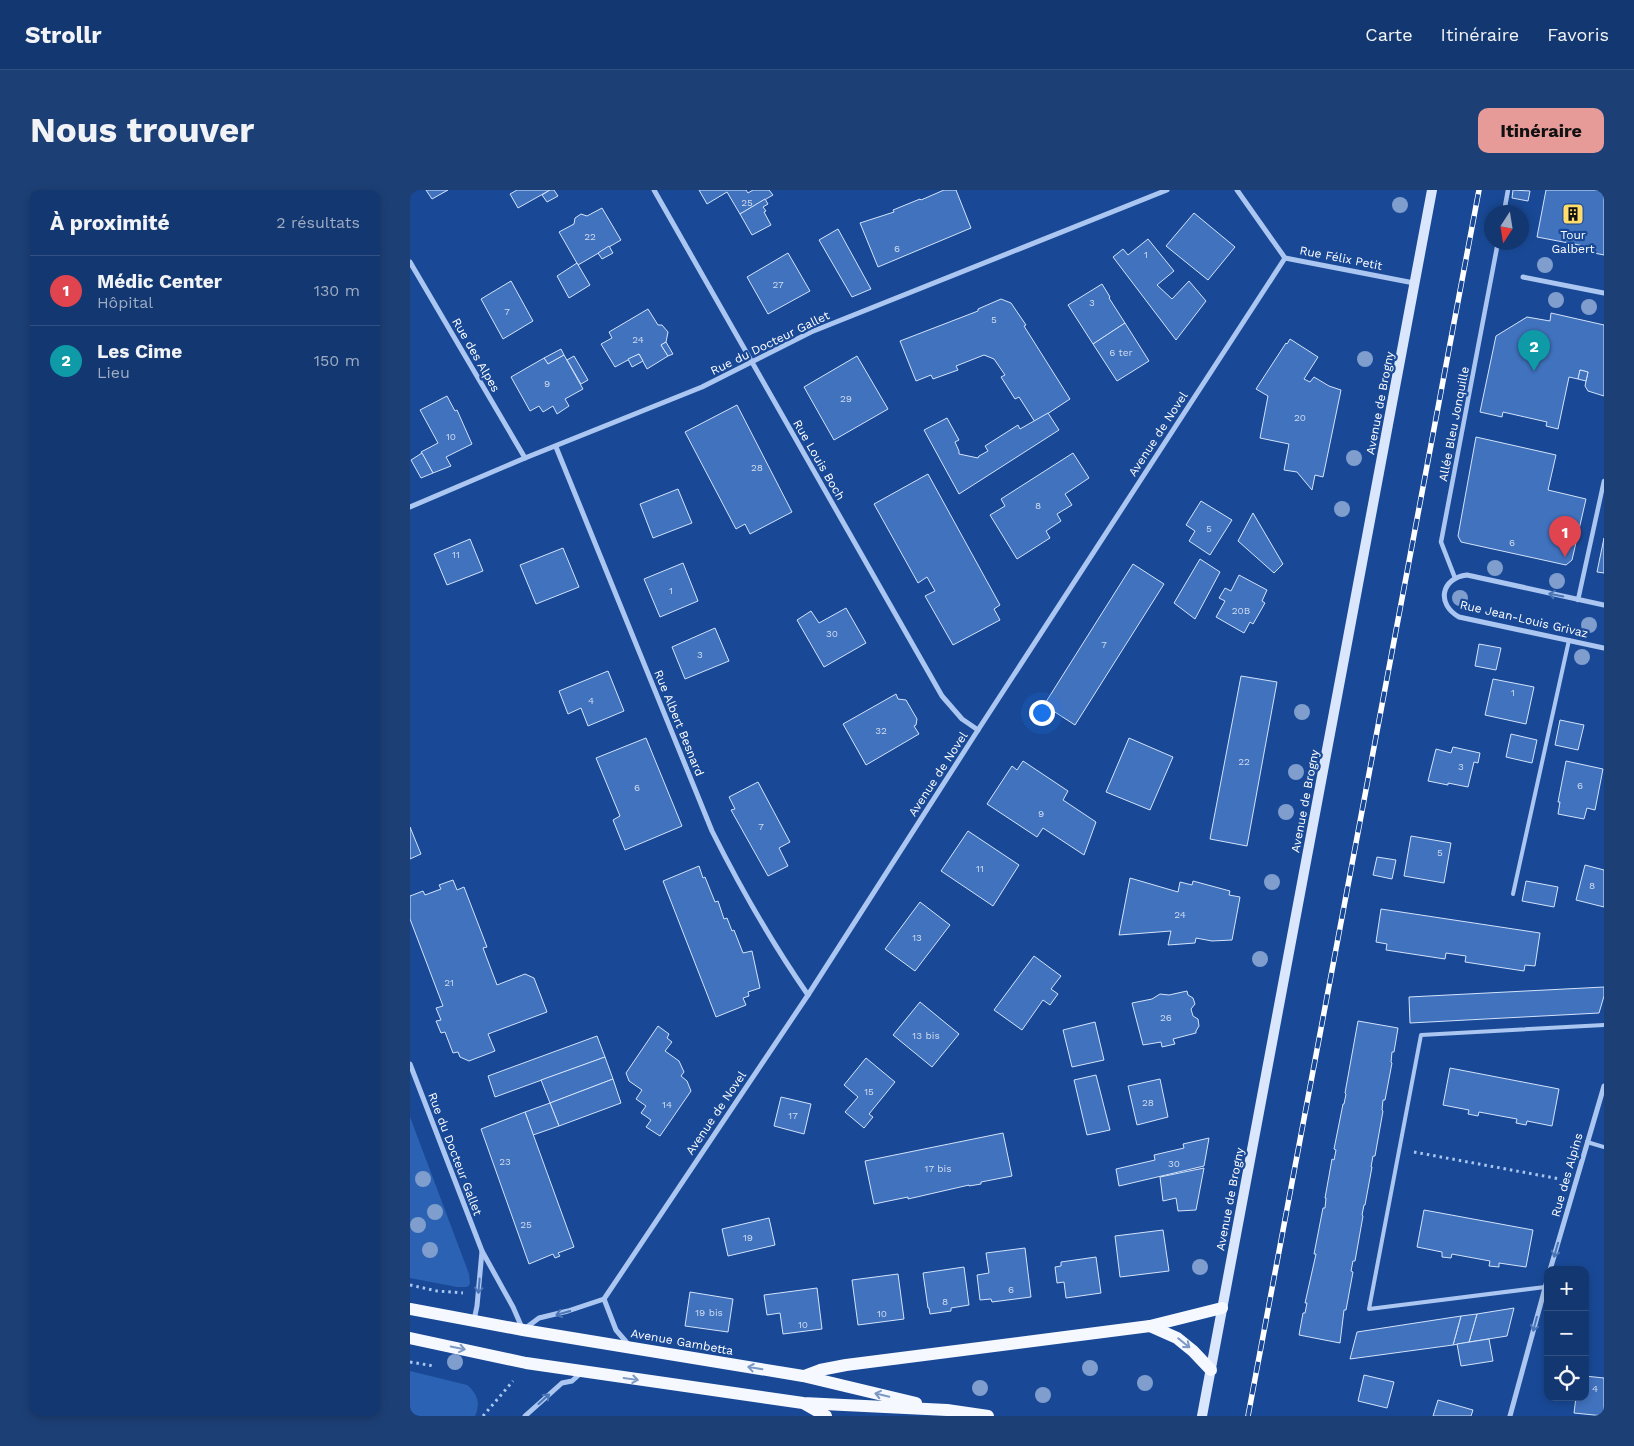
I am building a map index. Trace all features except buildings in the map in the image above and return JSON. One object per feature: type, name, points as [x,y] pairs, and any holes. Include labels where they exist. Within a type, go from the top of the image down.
[{"type":"main road","name":"Avenue de Brogny","points":[[1202,1416],[1432,190]]},
{"type":"main road","points":[[803,1376],[820,1370],[846,1365],[1150,1326],[1222,1308]]},
{"type":"main road","name":"Avenue Gambetta","points":[[410,1309],[523,1330],[803,1376],[947,1410],[988,1416]]},
{"type":"main road","points":[[1150,1326],[1177,1338],[1211,1370]]},
{"type":"main road","name":"Avenue Gambetta","points":[[410,1338],[526,1363],[803,1403],[947,1410]]},
{"type":"main road","points":[[803,1403],[826,1416]]},
{"type":"street","name":"Rue Louis Boch","points":[[654,190],[942,696],[962,719],[978,730]]},
{"type":"street","name":"Rue du Docteur Gallet","points":[[410,507],[525,458],[702,387],[812,332],[1167,190]]},
{"type":"street","name":"Rue Félix Petit","points":[[1237,190],[1285,258],[1416,283]]},
{"type":"street","points":[[1505,205],[1508,190]]},
{"type":"street","name":"Allée Bleu Jonquille","points":[[1455,578],[1442,542],[1497,250]]},
{"type":"street","name":"Avenue de Novel","points":[[604,1299],[808,995],[1285,258]]},
{"type":"street","name":"Rue des Alpes","points":[[410,262],[525,458]]},
{"type":"street","points":[[1523,276],[1604,293]]},
{"type":"street","name":"Rue Albert Besnard","points":[[556,447],[712,831],[786,961],[808,995]]},
{"type":"street","points":[[1578,600],[1604,482]]},
{"type":"street","points":[[1455,578],[1467,575],[1604,605]]},
{"type":"street","name":"Rue Jean-Louis Grivaz","points":[[1455,578],[1447,585],[1444,600],[1452,613],[1604,648]]},
{"type":"street","name":"Rue du Docteur Gallet","points":[[410,1064],[482,1251],[514,1306],[523,1330]]},
{"type":"street","name":"Rue des Alpins","points":[[1551,1266],[1604,1086]]},
{"type":"street","name":"Rue du Docteur Gallet","points":[[474,1321],[479,1293],[482,1251]]},
{"type":"street","points":[[1510,1416],[1544,1291]]},
{"type":"street","points":[[523,1330],[539,1318],[604,1299],[616,1330],[630,1347]]},
{"type":"street","points":[[525,1416],[562,1383],[572,1381],[583,1372]]},
{"type":"lane","points":[[1513,894],[1569,640]]},
{"type":"lane","points":[[1544,1287],[1369,1309],[1421,1035],[1604,1025]]},
{"type":"lane","points":[[1587,1142],[1604,1147]]},
{"type":"path","points":[[1399,1149],[1576,1182]]},
{"type":"path","points":[[410,1285],[437,1291]]},
{"type":"path","points":[[483,1416],[514,1380]]},
{"type":"shaded area","points":[[410,1117],[469,1274],[470,1284],[467,1287],[457,1287],[410,1278]]},
{"type":"shaded area","points":[[410,1371],[467,1385],[477,1399],[478,1407],[475,1416],[410,1416]]},
{"type":"railway","points":[[1248,1416],[1479,190]]},
{"type":"place","name":"Tour Galbert","points":[[1573,214]]},
{"type":"place","name":"Les Cime","points":[[1534,371]]},
{"type":"place","name":"Médic Center","points":[[1565,557]]}]
